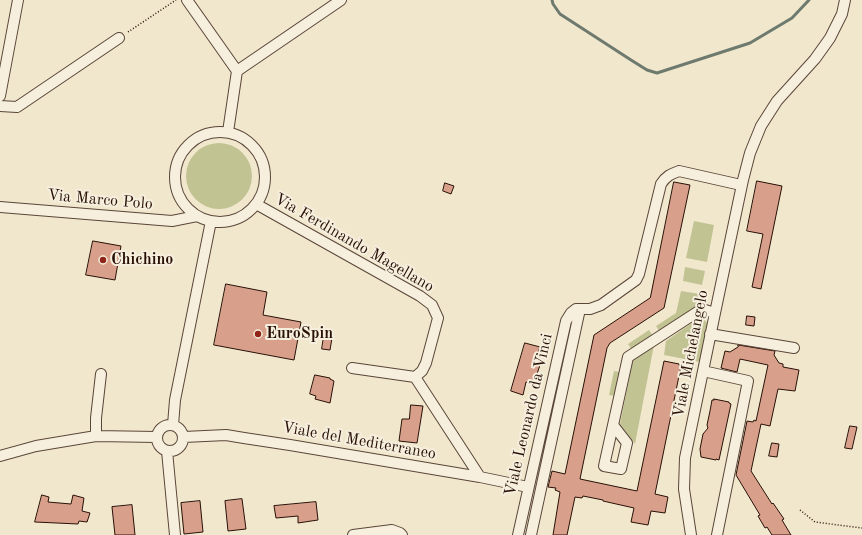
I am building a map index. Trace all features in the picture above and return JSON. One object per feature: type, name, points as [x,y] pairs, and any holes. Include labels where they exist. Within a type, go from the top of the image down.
[{"type":"street","points":[[0,96],[18,0]]},
{"type":"street","points":[[187,0],[237,72],[228,132]]},
{"type":"street","points":[[237,72],[341,0]]},
{"type":"street","name":"Viale Michelangelo","points":[[691,535],[684,489],[685,458],[714,313],[742,182],[750,153],[761,126],[777,101],[815,59],[826,43],[842,14],[845,0]]},
{"type":"street","points":[[0,106],[17,107],[119,38]]},
{"type":"street","points":[[214,132],[228,132],[241,137],[251,144],[259,155],[264,167],[265,180],[262,192],[256,204],[247,213],[236,219],[224,222],[211,221],[197,216],[186,207],[178,195],[175,182],[175,168],[180,155],[189,144],[201,136],[214,132]]},
{"type":"street","points":[[580,309],[590,309],[601,305],[636,280],[639,274],[661,184],[665,178],[680,171],[742,182]]},
{"type":"street","name":"Via Ferdinando Magellano","points":[[256,204],[420,296],[432,306],[438,318],[426,363],[422,371],[415,377]]},
{"type":"street","name":"Via Marco Polo","points":[[0,207],[172,222],[197,216]]},
{"type":"street","points":[[173,425],[175,400],[211,221]]},
{"type":"street","name":"Viale Leonardo da Vinci","points":[[518,535],[566,321],[570,313],[576,309],[580,309],[531,535]]},
{"type":"street","points":[[613,425],[628,357],[702,309],[714,313]]},
{"type":"street","points":[[710,334],[794,348]]},
{"type":"street","points":[[352,368],[415,377],[480,477]]},
{"type":"street","points":[[703,371],[748,381],[717,535]]},
{"type":"street","points":[[96,436],[96,418],[101,374]]},
{"type":"street","points":[[168,424],[177,426],[184,437],[182,445],[171,452],[162,449],[159,446],[156,437],[160,429],[168,424]]},
{"type":"street","points":[[0,456],[36,446],[96,436],[156,437]]},
{"type":"street","name":"Viale del Mediterraneo","points":[[184,437],[238,437],[480,477],[528,487]]},
{"type":"street","points":[[167,451],[175,535]]},
{"type":"street","points":[[353,535],[392,530],[401,534]]},
{"type":"path","points":[[119,38],[176,0]]},
{"type":"path","points":[[800,510],[815,522],[862,528]]},
{"type":"green space","points":[[219,143],[232,146],[242,153],[249,163],[252,176],[249,189],[242,199],[232,206],[219,209],[206,206],[196,199],[189,189],[186,176],[189,163],[196,153],[206,146]]},
{"type":"green space","points":[[694,221],[714,225],[707,262],[686,258]]},
{"type":"green space","points":[[685,267],[705,271],[702,285],[683,281]]},
{"type":"green space","points":[[681,291],[700,294],[698,306],[659,331],[656,326],[676,313]]},
{"type":"green space","points":[[696,320],[705,320],[708,325],[700,362],[664,355],[666,341]]},
{"type":"green space","points":[[649,330],[653,336],[632,350],[628,344]]},
{"type":"green space","points":[[654,345],[635,444],[620,424],[633,360]]},
{"type":"green space","points":[[614,371],[620,372],[615,396],[609,395]]},
{"type":"building","points":[[757,181],[782,186],[761,289],[752,287],[763,234],[747,231]]},
{"type":"building","points":[[674,182],[690,185],[664,308],[610,343],[607,348],[580,479],[637,491],[664,361],[679,364],[681,366],[655,494],[668,497],[665,513],[651,511],[648,525],[631,522],[634,508],[583,496],[582,498],[575,497],[567,535],[553,535],[560,492],[555,490],[556,488],[548,487],[552,471],[565,474],[594,335],[650,298]]},
{"type":"building","points":[[445,183],[454,186],[451,194],[443,191]]},
{"type":"building","name":"Chichino","points":[[93,241],[121,246],[115,280],[86,275]]},
{"type":"building","name":"EuroSpin","points":[[226,284],[267,292],[263,315],[301,322],[294,360],[214,345]]},
{"type":"building","points":[[747,316],[755,317],[754,326],[746,325]]},
{"type":"building","points":[[324,336],[332,338],[330,350],[322,349]]},
{"type":"building","points":[[525,343],[540,347],[535,360],[541,362],[534,383],[526,382],[523,395],[511,391]]},
{"type":"building","points":[[738,345],[775,351],[774,355],[779,363],[783,364],[783,367],[799,370],[795,391],[778,389],[770,426],[761,424],[751,471],[772,504],[773,503],[784,519],[782,520],[791,535],[772,535],[767,527],[765,528],[758,516],[760,515],[736,475],[747,421],[756,421],[768,365],[740,359],[737,372],[721,368],[725,351],[730,352],[738,347]]},
{"type":"building","points":[[315,375],[330,378],[334,381],[330,403],[315,399],[316,396],[310,394]]},
{"type":"building","points":[[714,399],[729,402],[731,404],[719,460],[701,457],[700,449],[703,434],[708,428],[707,425],[712,400]]},
{"type":"building","points":[[411,405],[423,406],[417,443],[399,441],[402,419],[409,419]]},
{"type":"building","points":[[850,426],[857,427],[852,449],[845,448]]},
{"type":"building","points":[[772,443],[779,444],[777,457],[769,456]]},
{"type":"building","points":[[42,495],[49,497],[48,502],[71,504],[73,495],[84,498],[82,511],[90,513],[87,522],[79,521],[78,524],[35,522]]},
{"type":"building","points":[[242,499],[246,529],[228,531],[225,501]]},
{"type":"building","points":[[200,501],[203,532],[184,534],[181,503]]},
{"type":"building","points":[[316,502],[318,520],[298,523],[298,516],[276,518],[274,506]]},
{"type":"building","points":[[132,505],[135,535],[115,535],[112,507]]},
{"type":"waterway","points":[[552,0],[560,14],[647,70],[657,73],[750,43],[792,18],[809,0]]},
{"type":"place","name":"Chichino","points":[[103,260]]},
{"type":"place","name":"EuroSpin","points":[[258,334]]}]
